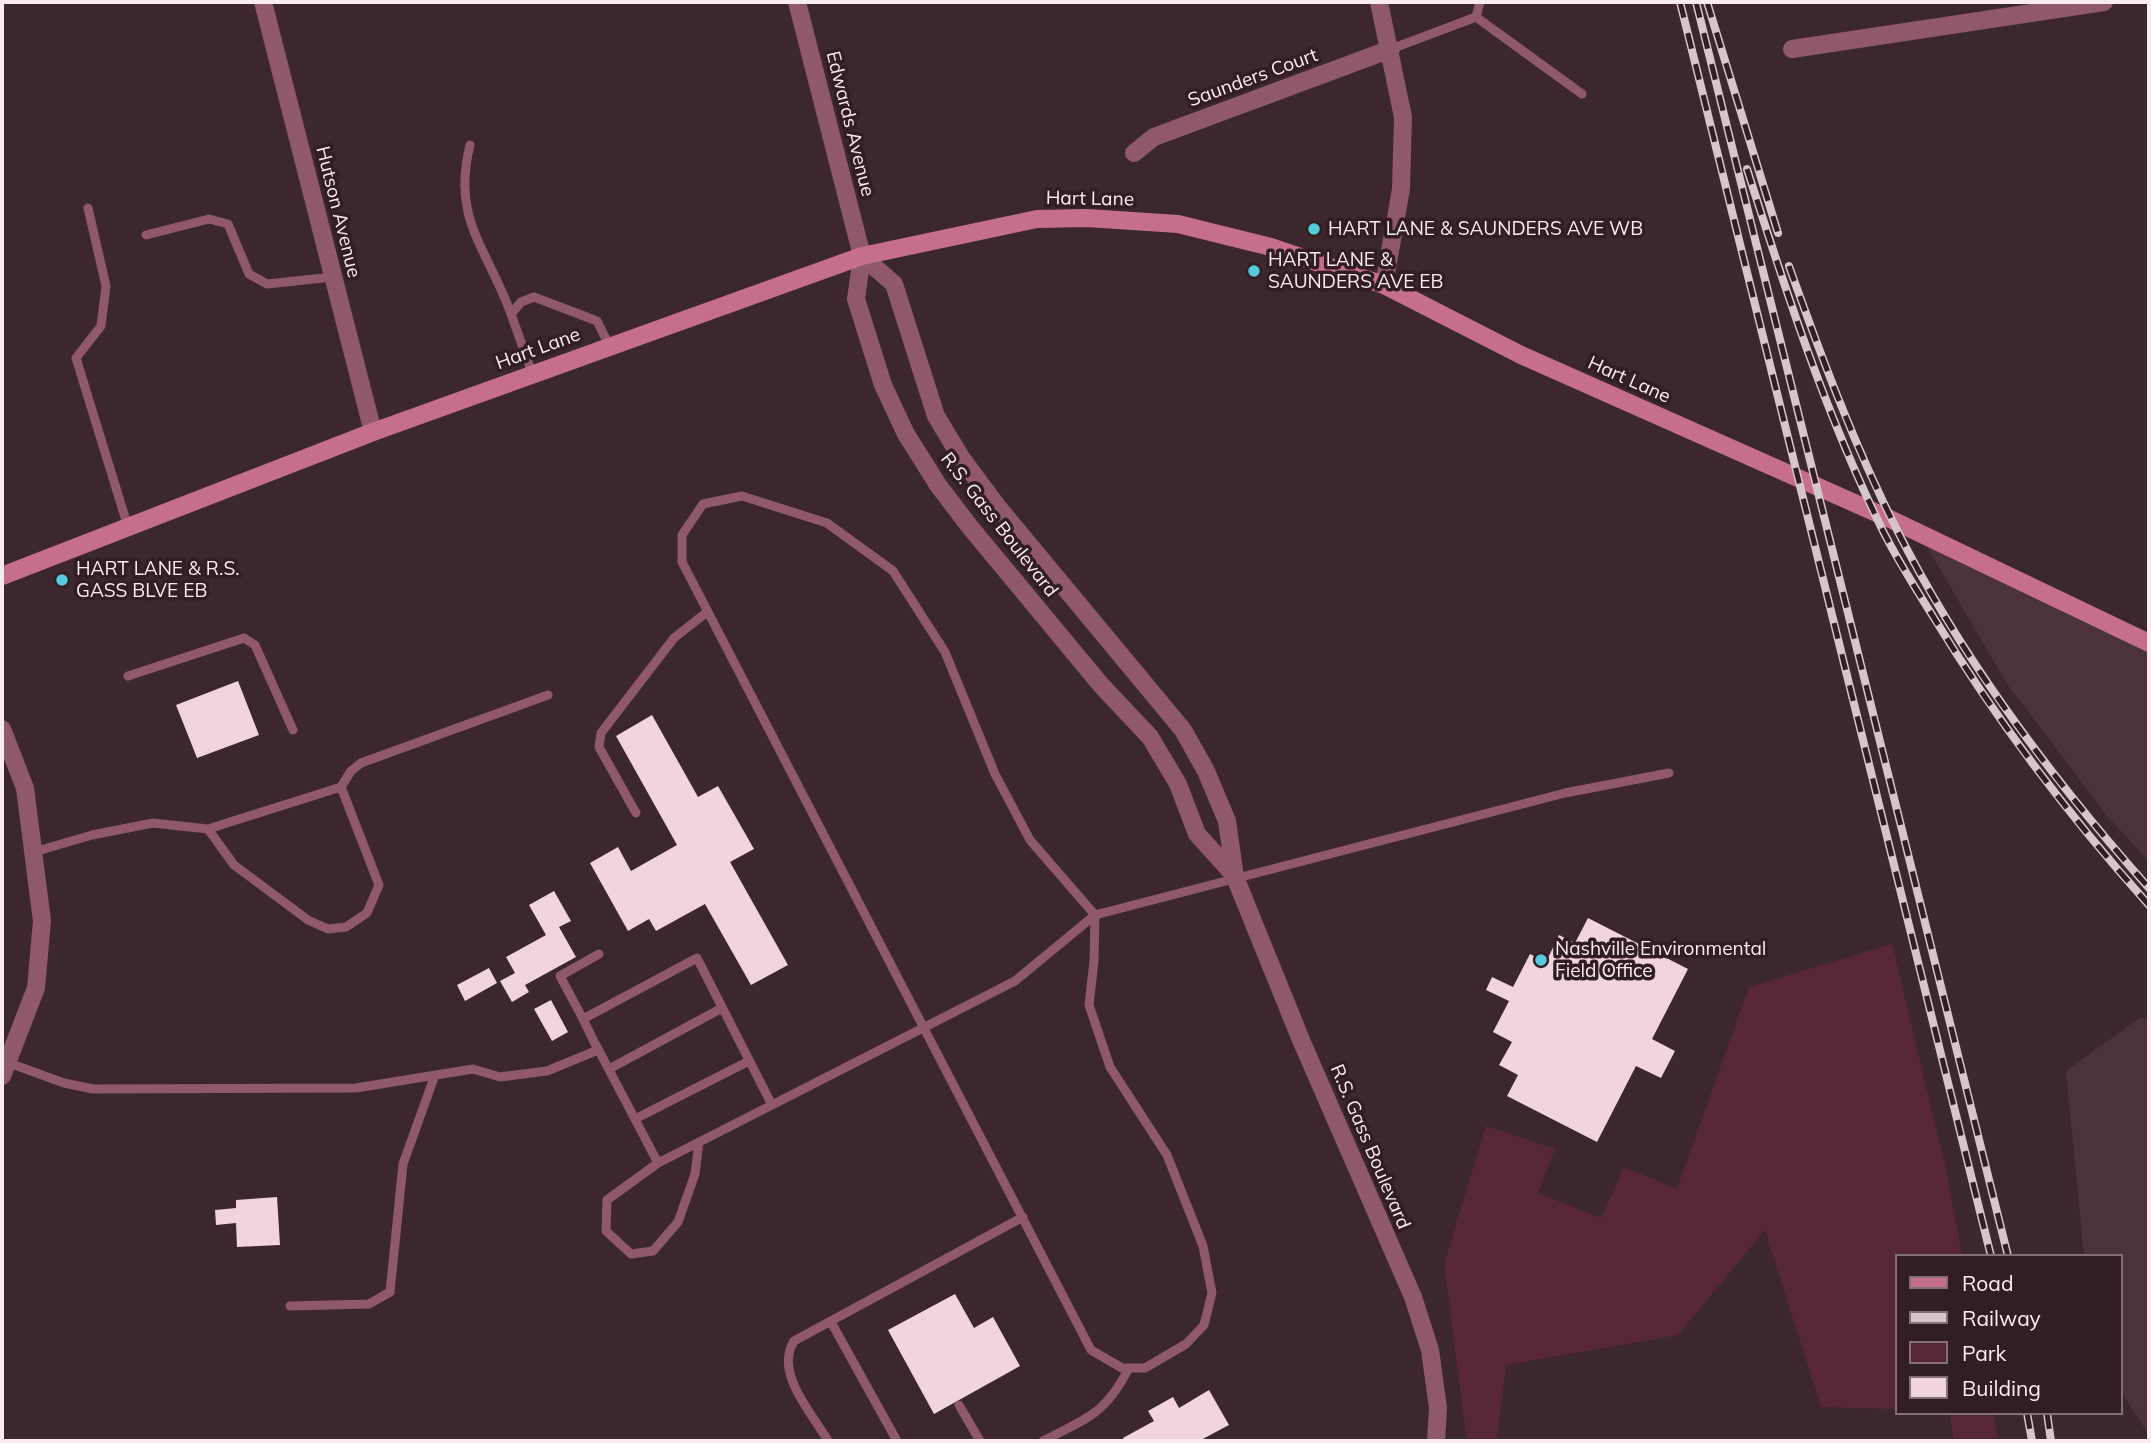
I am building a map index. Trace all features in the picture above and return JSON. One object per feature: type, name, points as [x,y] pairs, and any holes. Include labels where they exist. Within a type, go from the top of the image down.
[{"type":"main road","name":"Hart Lane","points":[[2,576],[373,432],[862,256],[1037,219],[1087,218],[1178,224],[1272,247],[1384,285],[1521,355],[1888,518],[2149,643]]},
{"type":"street","name":"Hutson Avenue","points":[[263,2],[373,432]]},
{"type":"street","name":"Edwards Avenue","points":[[797,2],[862,256]]},
{"type":"street","points":[[1379,2],[1391,49],[1403,117],[1401,189],[1384,285]]},
{"type":"street","points":[[1792,49],[2104,2]]},
{"type":"street","name":"Saunders Court","points":[[1134,153],[1154,137],[1391,49]]},
{"type":"street","name":"R.S. Gass Boulevard","points":[[862,256],[856,299],[883,385],[906,434],[938,485],[970,527],[1101,685],[1150,737],[1178,784],[1197,834],[1235,877]]},
{"type":"street","name":"R.S. Gass Boulevard","points":[[862,256],[894,284],[936,416],[962,459],[997,506],[1183,730],[1206,771],[1227,821],[1235,877],[1301,1040],[1413,1297],[1430,1350],[1438,1408],[1436,1441]]},
{"type":"street","points":[[2,729],[25,788],[42,921],[36,988],[5,1069]]},
{"type":"lane","points":[[1476,17],[1480,2]]},
{"type":"lane","points":[[1391,49],[1476,17]]},
{"type":"lane","points":[[1476,17],[1582,94]]},
{"type":"lane","points":[[470,145],[464,169],[464,197],[470,225],[499,279],[533,373]]},
{"type":"lane","points":[[88,208],[106,286],[101,326],[76,359],[128,527]]},
{"type":"lane","points":[[146,234],[209,219],[228,225],[249,274],[267,284],[333,277]]},
{"type":"lane","points":[[511,314],[521,302],[534,297],[547,300],[561,309],[579,312],[597,321],[609,345]]},
{"type":"lane","points":[[742,496],[827,523],[893,571],[945,652],[995,774],[1030,840],[1095,915],[1089,1005],[1110,1067],[1167,1155],[1203,1246],[1212,1293],[1205,1325],[1186,1344],[1145,1368],[1122,1367],[1091,1350],[707,612],[682,562],[682,534],[703,504],[742,496]]},
{"type":"lane","points":[[636,813],[599,747],[601,733],[674,638],[707,612]]},
{"type":"lane","points":[[128,676],[244,638],[255,645],[293,730]]},
{"type":"lane","points":[[34,852],[92,835],[153,823],[208,829],[341,788],[351,771],[361,763],[548,695]]},
{"type":"lane","points":[[699,1142],[695,1174],[678,1222],[653,1251],[631,1254],[606,1231],[607,1200],[658,1163],[699,1142],[772,1105],[925,1028],[1015,981],[1095,915],[1565,793],[1669,773]]},
{"type":"lane","points":[[208,829],[234,865],[271,895],[308,920],[328,929],[346,928],[367,913],[379,885],[341,788]]},
{"type":"lane","points":[[598,954],[560,976],[658,1163]]},
{"type":"lane","points":[[583,1019],[697,958],[772,1105]]},
{"type":"lane","points":[[609,1069],[722,1008]]},
{"type":"lane","points":[[5,1069],[93,1089],[356,1088],[473,1069],[500,1077],[547,1071],[598,1050],[596,1045]]},
{"type":"lane","points":[[635,1119],[749,1061]]},
{"type":"lane","points":[[290,1306],[369,1304],[390,1292],[402,1164],[435,1075]]},
{"type":"lane","points":[[828,1441],[787,1370],[787,1352],[794,1341],[1023,1217]]},
{"type":"lane","points":[[831,1322],[897,1441]]},
{"type":"lane","points":[[1046,1441],[1102,1409],[1115,1396],[1129,1368]]},
{"type":"lane","points":[[960,1405],[980,1441]]},
{"type":"shaded area","points":[[1919,533],[2149,643],[2149,861],[2108,817],[2007,684]]},
{"type":"shaded area","points":[[2141,1017],[2149,1020],[2149,1435],[2123,1395],[2123,1254],[2084,1254],[2066,1071]]},
{"type":"green space","points":[[1892,944],[1947,1174],[1962,1254],[1896,1254],[1896,1409],[1821,1407],[1765,1230],[1678,1335],[1506,1365],[1497,1441],[1467,1441],[1444,1264],[1486,1126],[1555,1149],[1538,1193],[1601,1218],[1624,1167],[1677,1189],[1749,987]]},
{"type":"green space","points":[[1950,1415],[1993,1415],[1998,1441],[1954,1441]]},
{"type":"building","points":[[238,681],[259,735],[197,758],[176,705]]},
{"type":"building","points":[[652,715],[698,797],[718,786],[754,849],[730,862],[788,965],[751,985],[705,904],[656,931],[649,919],[628,931],[590,863],[618,847],[631,871],[677,845],[616,736]]},
{"type":"building","points":[[554,891],[571,921],[559,927],[576,957],[525,985],[529,992],[512,1002],[500,981],[515,973],[506,957],[546,935],[529,905]]},
{"type":"building","points":[[1588,918],[1688,969],[1652,1039],[1675,1051],[1661,1078],[1636,1066],[1597,1142],[1507,1096],[1518,1075],[1499,1065],[1512,1042],[1493,1032],[1509,1001],[1486,990],[1492,977],[1513,987],[1530,954],[1546,962],[1559,935],[1575,943]]},
{"type":"building","points":[[489,968],[497,983],[465,1001],[457,985]]},
{"type":"building","points":[[551,1000],[568,1032],[552,1041],[534,1009]]},
{"type":"building","points":[[277,1197],[280,1245],[237,1247],[236,1223],[216,1225],[215,1210],[236,1208],[236,1200]]},
{"type":"building","points":[[955,1294],[974,1328],[993,1317],[1020,1366],[934,1414],[888,1330]]},
{"type":"building","points":[[1209,1390],[1229,1425],[1199,1441],[1125,1441],[1123,1438],[1154,1421],[1148,1411],[1173,1397],[1179,1408]]},
{"type":"railway","points":[[1680,2],[1991,1254]]},
{"type":"railway","points":[[1696,2],[2008,1254]]},
{"type":"railway","points":[[1707,2],[1778,233]]},
{"type":"railway","points":[[1747,169],[1825,398],[1862,487],[1895,553],[1958,656],[2008,730],[2090,837],[2149,905]]},
{"type":"railway","points":[[1789,266],[1852,433],[1881,498],[1923,579],[2011,717],[2078,804],[2149,888]]},
{"type":"railway","points":[[2027,1415],[2032,1441]]},
{"type":"railway","points":[[2047,1415],[2051,1441]]},
{"type":"place","name":"HART LANE & SAUNDERS AVE WB","points":[[1314,229]]},
{"type":"place","name":"HART LANE & SAUNDERS AVE EB","points":[[1254,271]]},
{"type":"place","name":"HART LANE & R.S. GASS BLVE EB","points":[[62,580]]},
{"type":"place","name":"Nashville Environmental Field Office","points":[[1541,960]]}]
